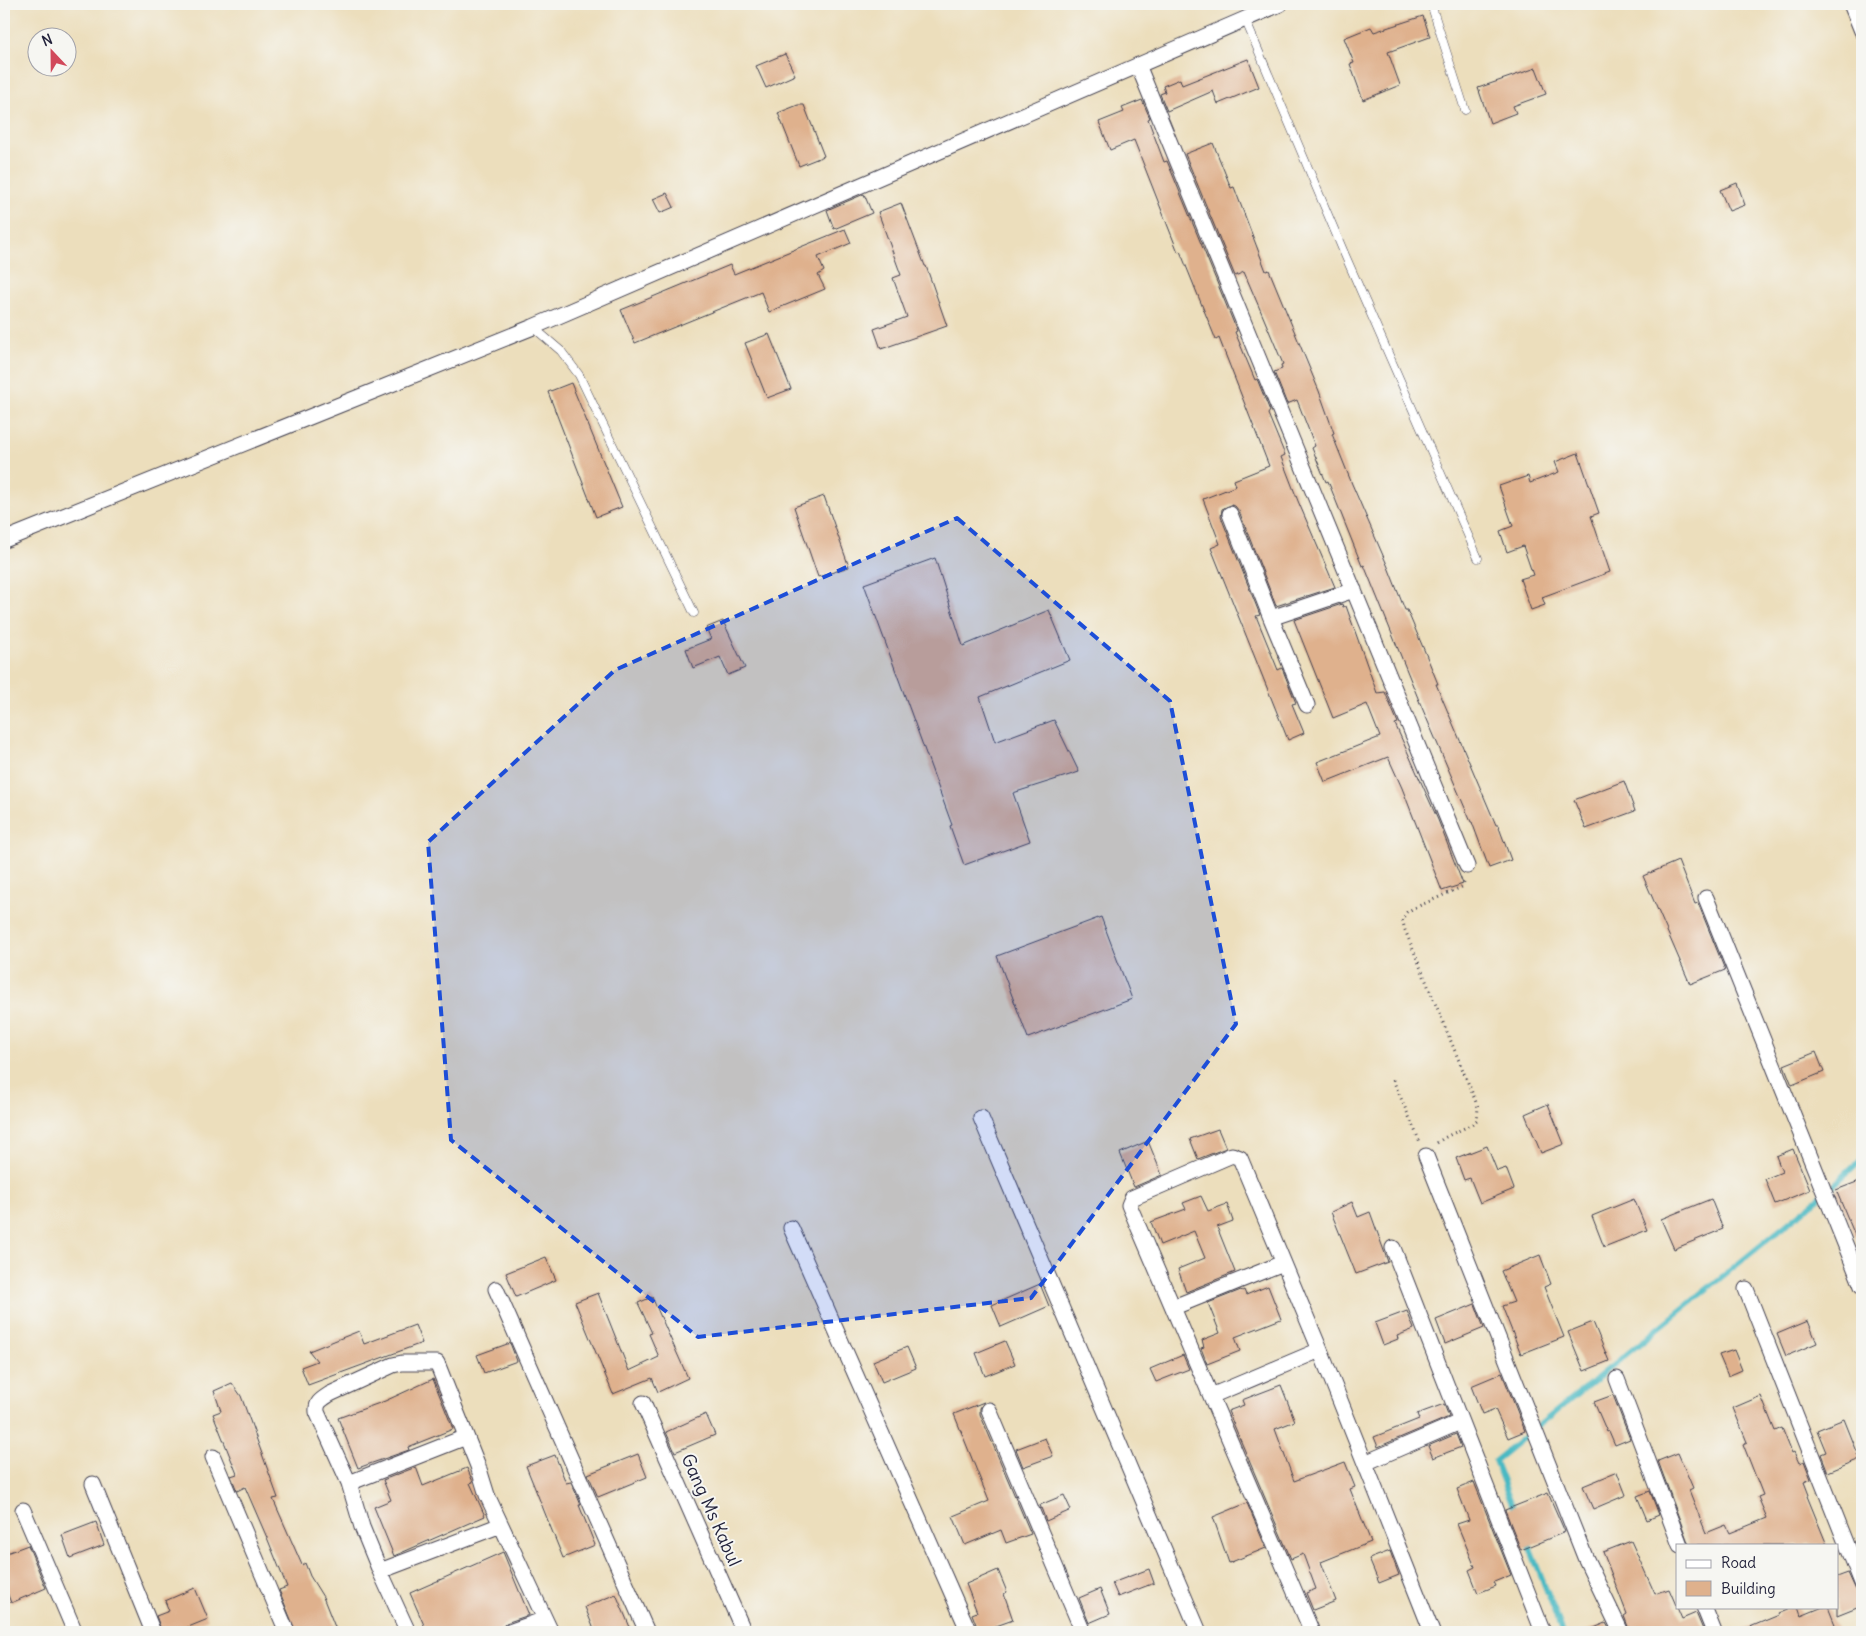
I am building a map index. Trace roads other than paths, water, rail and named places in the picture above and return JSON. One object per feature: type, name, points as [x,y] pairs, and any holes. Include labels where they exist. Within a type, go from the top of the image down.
[{"type":"street","points":[[4,540],[533,328],[1280,4]]},
{"type":"street","points":[[1850,4],[1862,31]]},
{"type":"street","points":[[1138,64],[1466,866]]},
{"type":"street","points":[[1230,514],[1307,705]]},
{"type":"street","points":[[1271,618],[1354,590]]},
{"type":"street","points":[[1706,898],[1862,1286]]},
{"type":"street","points":[[981,1118],[1199,1632]]},
{"type":"street","points":[[1312,1632],[1130,1205],[1132,1198],[1232,1155],[1240,1158],[1320,1350],[1432,1632]]},
{"type":"street","points":[[1426,1156],[1585,1557],[1621,1632]]},
{"type":"street","points":[[791,1228],[969,1632]]},
{"type":"street","points":[[1392,1248],[1543,1632]]},
{"type":"street","points":[[1174,1308],[1283,1263]]},
{"type":"street","points":[[496,1289],[647,1632]]},
{"type":"street","points":[[1746,1289],[1862,1583]]},
{"type":"street","points":[[1211,1396],[1320,1350]]},
{"type":"street","points":[[408,1632],[380,1571],[362,1527],[349,1483],[317,1412],[318,1403],[330,1394],[393,1365],[402,1363],[437,1363],[478,1466],[486,1495],[548,1625],[509,1632]]},
{"type":"street","points":[[1617,1379],[1680,1544]]},
{"type":"street","name":"Gang Ms Kabul","points":[[643,1403],[744,1632]]},
{"type":"street","points":[[989,1410],[1083,1632]]},
{"type":"street","points":[[1365,1463],[1460,1422]]},
{"type":"street","points":[[349,1483],[466,1436]]},
{"type":"street","points":[[213,1457],[287,1632]]},
{"type":"street","points":[[93,1484],[153,1632]]},
{"type":"street","points":[[23,1510],[75,1632]]},
{"type":"street","points":[[380,1571],[501,1525]]},
{"type":"street","points":[[1704,1608],[1714,1632]]},
{"type":"lane","points":[[1431,4],[1465,110]]},
{"type":"lane","points":[[1245,18],[1345,255],[1478,558]]},
{"type":"lane","points":[[533,328],[561,352],[579,374],[694,613]]},
{"type":"waterway","points":[[1515,1512],[1495,1461],[1824,1194],[1862,1159]]},
{"type":"waterway","points":[[1527,1541],[1563,1632]]}]
